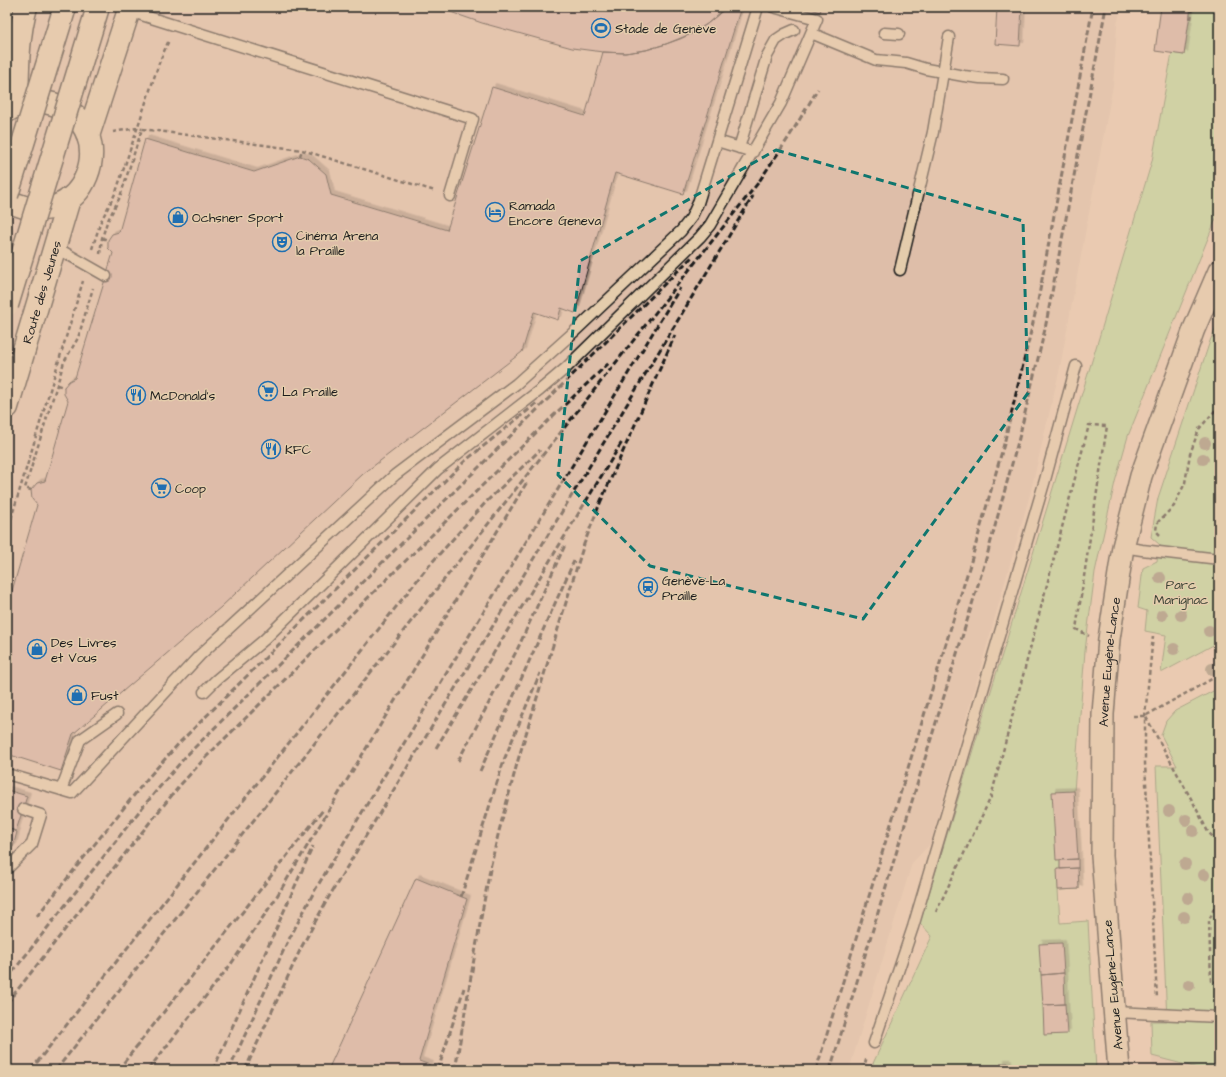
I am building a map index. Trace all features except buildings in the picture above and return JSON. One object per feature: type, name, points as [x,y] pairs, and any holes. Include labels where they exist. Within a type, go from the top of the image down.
[{"type":"main road","points":[[7,200],[24,207],[40,209],[55,206],[69,199],[81,188],[89,173],[92,157],[88,136],[81,123],[71,112],[59,106],[45,102],[30,102],[12,108],[23,16],[26,7]]},
{"type":"main road","points":[[7,195],[65,7]]},
{"type":"main road","points":[[7,305],[98,7]]},
{"type":"main road","points":[[88,136],[130,9]]},
{"type":"main road","name":"Route des Jeunes","points":[[7,407],[69,199]]},
{"type":"street","name":"Avenue Eugène-Lance","points":[[1119,1070],[1102,856],[1103,714],[1109,639],[1123,547],[1141,476],[1194,329],[1219,271]]},
{"type":"lane","points":[[7,774],[72,793],[200,655],[395,475],[516,384],[575,331],[681,230],[691,218],[698,203],[758,7]]},
{"type":"lane","points":[[204,692],[216,680],[264,640],[438,469],[540,390],[617,319],[710,225],[781,103],[817,19],[773,7]]},
{"type":"lane","points":[[130,9],[473,119],[450,196]]},
{"type":"lane","points":[[739,148],[767,56],[776,40],[784,34],[794,30]]},
{"type":"lane","points":[[811,33],[870,59],[906,63],[943,72],[980,78],[1003,79]]},
{"type":"lane","points":[[884,33],[899,34]]},
{"type":"lane","points":[[900,270],[933,132],[949,37]]},
{"type":"lane","points":[[717,142],[753,152]]},
{"type":"lane","points":[[55,247],[102,273]]},
{"type":"lane","points":[[874,1043],[913,926],[1043,487],[1076,366]]},
{"type":"lane","points":[[1123,547],[1219,559]]},
{"type":"lane","points":[[61,790],[80,740],[117,714]]},
{"type":"lane","points":[[7,869],[32,844],[40,815],[23,809]]},
{"type":"lane","points":[[1115,1012],[1219,1017]]},
{"type":"path","points":[[1191,18],[1193,7]]},
{"type":"path","points":[[7,532],[101,220],[116,192],[166,46],[176,25]]},
{"type":"path","points":[[137,128],[302,150],[450,196]]},
{"type":"path","points":[[31,490],[25,488],[64,362],[78,338],[102,273],[102,238],[107,222],[120,197],[142,129]]},
{"type":"path","points":[[300,156],[302,150]]},
{"type":"path","points":[[102,238],[108,240]]},
{"type":"path","points":[[57,385],[64,387]]},
{"type":"path","points":[[1167,553],[1168,543],[1156,531],[1157,523],[1174,506],[1185,483],[1190,454],[1199,429],[1219,406]]},
{"type":"path","points":[[933,917],[991,797],[1089,425],[1107,426],[1076,629],[1091,637],[1109,639]]},
{"type":"path","points":[[1153,636],[1145,716],[1145,763],[1158,1013]]},
{"type":"path","points":[[1133,716],[1145,716],[1219,675]]},
{"type":"path","points":[[1145,716],[1208,832],[1219,843]]},
{"type":"path","points":[[1219,895],[1209,921],[1211,981],[1219,982]]},
{"type":"path","points":[[863,1070],[864,1064],[874,1043]]},
{"type":"highlighted area","points":[[776,150],[1023,221],[1028,393],[863,619],[650,566],[558,475],[580,261]]},
{"type":"shaded area","name":"Genève-La Praille","points":[[7,7],[1121,7],[1117,25],[1113,85],[1059,372],[1030,494],[930,844],[912,863],[849,1070],[7,1070]]},
{"type":"shaded area","points":[[1152,1056],[1205,1070],[1153,1070]]},
{"type":"green space","points":[[1191,7],[1219,7],[1219,211],[1128,436],[1115,482],[1095,572],[1085,651],[1074,791],[1079,889],[1058,890],[1060,923],[1088,921],[1096,1070],[870,1070],[932,936],[920,923],[1152,161],[1172,53],[1184,55]]},
{"type":"green space","name":"Parc Marignac","points":[[1219,320],[1219,642],[1161,673],[1166,635],[1145,631],[1147,611],[1138,608],[1143,568],[1157,561],[1160,545],[1151,537],[1158,498],[1210,341]]},
{"type":"green space","points":[[1219,688],[1219,1070],[1205,1070],[1152,1056],[1151,1021],[1167,1021],[1156,766],[1177,766],[1161,735],[1166,721],[1175,711]]},
{"type":"railway","points":[[816,1070],[972,558],[1004,444],[1037,306],[1093,7]]},
{"type":"railway","points":[[830,1070],[988,552],[1019,438],[1045,329],[1106,7]]},
{"type":"railway","points":[[56,1070],[758,183],[789,137],[818,89]]},
{"type":"railway","points":[[245,1070],[301,948],[327,900],[753,196]]},
{"type":"railway","points":[[7,979],[141,809],[186,756],[693,256]]},
{"type":"railway","points":[[229,1070],[286,945],[315,890],[680,288]]},
{"type":"railway","points":[[600,503],[675,335]]},
{"type":"railway","points":[[7,1003],[154,817],[206,757],[554,415],[609,363]]},
{"type":"railway","points":[[37,916],[147,779],[181,741],[465,461],[537,403]]},
{"type":"railway","points":[[436,748],[622,442]]},
{"type":"railway","points":[[31,1070],[426,569],[486,502],[540,450]]},
{"type":"railway","points":[[148,1070],[231,964],[274,901],[527,482]]},
{"type":"railway","points":[[455,1070],[481,918],[499,831],[518,760],[575,573],[584,544],[602,498]]},
{"type":"railway","points":[[458,761],[517,650],[565,545]]},
{"type":"railway","points":[[480,771],[574,561]]},
{"type":"railway","points":[[461,897],[504,760],[540,673]]},
{"type":"railway","points":[[118,1070],[323,810]]},
{"type":"railway","points":[[213,1070],[313,846]]},
{"type":"railway","points":[[438,1070],[464,988]]},
{"type":"place","name":"Stade de Genève","points":[[601,28]]},
{"type":"place","name":"Ramada Encore Geneva","points":[[495,212]]},
{"type":"place","name":"Ochsner Sport","points":[[178,217]]},
{"type":"place","name":"Cinéma Arena la Praille","points":[[282,242]]},
{"type":"place","name":"La Praille","points":[[268,391]]},
{"type":"place","name":"McDonald's","points":[[136,395]]},
{"type":"place","name":"KFC","points":[[271,449]]},
{"type":"place","name":"Coop","points":[[161,488]]},
{"type":"place","name":"Genève-La Praille","points":[[648,587]]},
{"type":"place","name":"Des Livres et Vous","points":[[37,649]]},
{"type":"place","name":"Fust","points":[[77,695]]}]
